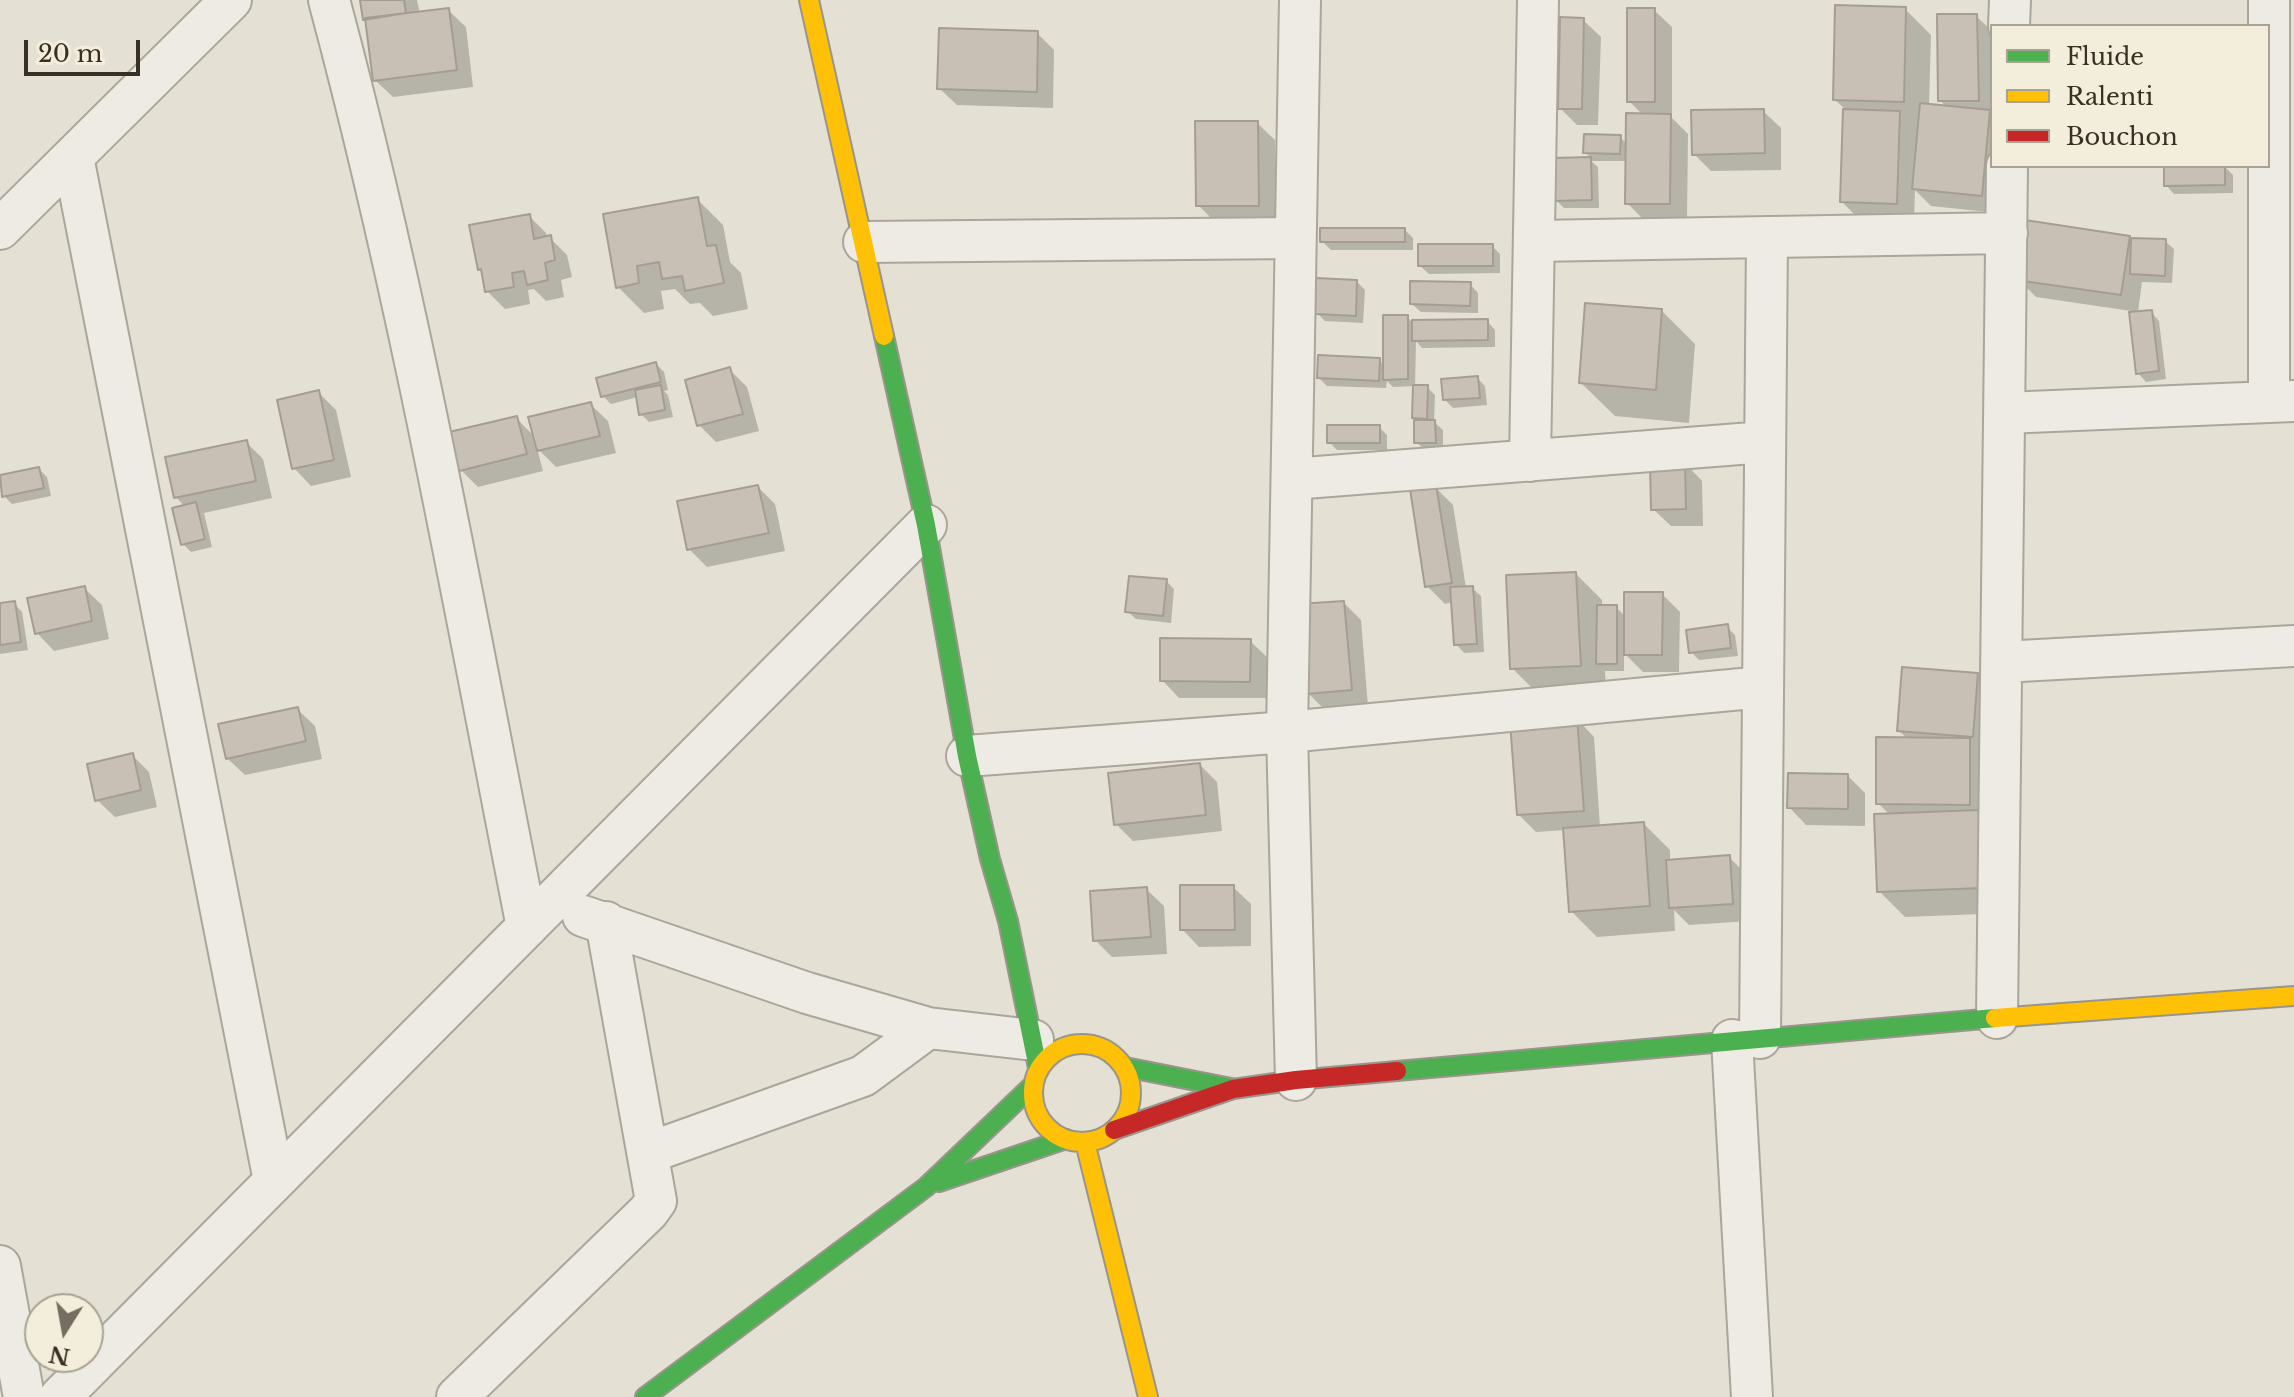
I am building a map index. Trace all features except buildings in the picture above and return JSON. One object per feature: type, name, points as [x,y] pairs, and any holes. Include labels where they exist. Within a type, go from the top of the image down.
[{"type":"main road","points":[[809,0],[926,525],[967,756],[990,859],[1008,921],[1035,1064],[1033,1102],[1050,1131],[1066,1139],[1085,1142],[1233,1089],[1296,1080],[1746,1039],[2294,996]]},
{"type":"main road","points":[[1008,921],[1039,981]]},
{"type":"main road","points":[[645,1397],[926,1187],[1035,1064],[1077,1037],[1113,1054],[1125,1067],[1131,1100],[1125,1117],[1114,1130]]},
{"type":"main road","points":[[1125,1067],[1233,1089]]},
{"type":"main road","points":[[926,1187],[1066,1139]]},
{"type":"main road","points":[[1085,1142],[1148,1397]]},
{"type":"street","points":[[0,229],[231,0]]},
{"type":"street","points":[[329,0],[361,119],[537,917]]},
{"type":"street","points":[[1296,1080],[1287,732],[1300,0]]},
{"type":"street","points":[[1530,461],[1538,0]]},
{"type":"street","points":[[2009,24],[2010,0]]},
{"type":"street","points":[[2269,0],[2270,24]]},
{"type":"street","points":[[2005,413],[2281,401],[2270,33]]},
{"type":"street","points":[[73,157],[274,1181]]},
{"type":"street","points":[[1997,1018],[2007,168]]},
{"type":"street","points":[[1534,241],[2007,233]]},
{"type":"street","points":[[1752,1397],[1746,1039],[1763,687],[1767,237]]},
{"type":"street","points":[[864,242],[1295,238]]},
{"type":"street","points":[[1292,479],[1765,442]]},
{"type":"street","points":[[60,1397],[926,525]]},
{"type":"street","points":[[2002,662],[2294,646]]},
{"type":"street","points":[[967,756],[1287,732],[1763,687]]},
{"type":"street","points":[[537,917],[606,922],[807,993],[928,1028],[1035,1064]]},
{"type":"street","points":[[457,1397],[656,1201],[606,922]]},
{"type":"street","points":[[648,1153],[863,1076],[928,1028]]},
{"type":"street","points":[[0,1266],[24,1397]]},
{"type":"traffic: fast","points":[[884,336],[926,525],[967,756],[990,859],[1008,921],[1038,1068]]},
{"type":"traffic: fast","points":[[1397,1071],[1995,1018]]},
{"type":"traffic: fast","points":[[1125,1067],[1231,1088]]},
{"type":"traffic: fast","points":[[645,1397],[926,1187],[1033,1085]]},
{"type":"traffic: fast","points":[[939,1182],[1066,1139]]},
{"type":"traffic: slow","points":[[809,0],[884,336]]},
{"type":"traffic: slow","points":[[1995,1018],[2294,996]]},
{"type":"traffic: slow","points":[[1082,1044],[1101,1048],[1117,1058],[1127,1074],[1131,1093],[1127,1112],[1117,1128],[1101,1138],[1082,1142],[1063,1138],[1047,1128],[1037,1112],[1033,1093],[1037,1074],[1047,1058],[1063,1048],[1082,1044]]},
{"type":"traffic: slow","points":[[1085,1142],[1148,1397]]},
{"type":"traffic: jam","points":[[1114,1130],[1233,1089],[1397,1071]]}]
